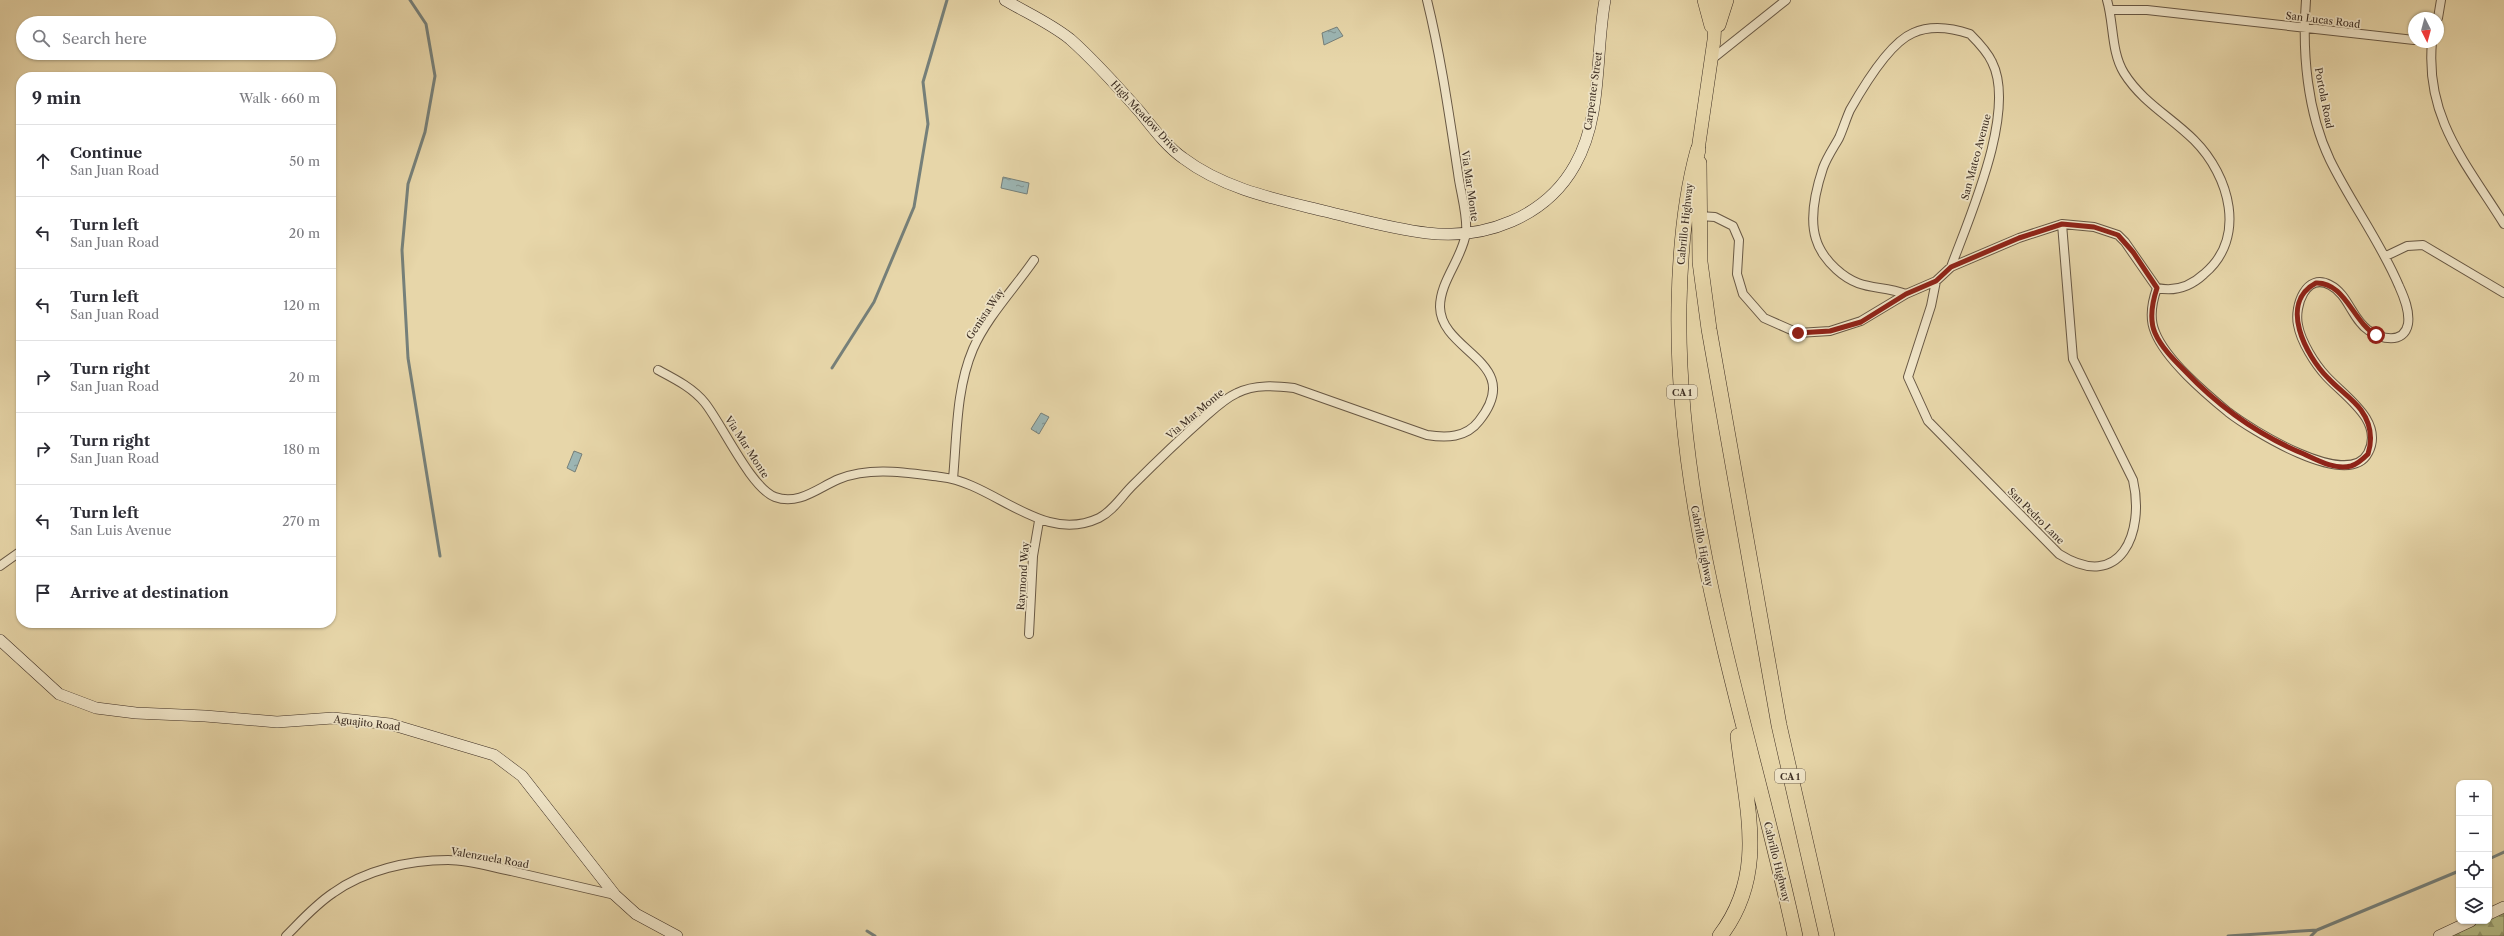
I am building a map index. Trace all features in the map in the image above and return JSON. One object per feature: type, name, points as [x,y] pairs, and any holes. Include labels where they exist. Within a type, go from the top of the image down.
[{"type":"highway","name":"Cabrillo Highway","points":[[1698,150],[1700,262],[1705,307],[1759,615],[1788,769],[1827,936]]},
{"type":"highway","name":"Cabrillo Highway","points":[[1698,150],[1690,180],[1683,225],[1680,294],[1680,361],[1684,429],[1695,508],[1721,633],[1795,936]]},
{"type":"highway","points":[[1720,936],[1742,897],[1751,852],[1750,822],[1738,734],[1736,695]]},
{"type":"main road","points":[[1704,0],[1714,40]]},
{"type":"main road","name":"Cabrillo Highway","points":[[1698,150],[1712,59],[1716,0]]},
{"type":"main road","points":[[1714,40],[1727,0]]},
{"type":"street","name":"High Meadow Drive","points":[[1005,0],[1049,24],[1071,40],[1122,92],[1169,147],[1193,165],[1217,179],[1269,197],[1415,231],[1448,234],[1466,233]]},
{"type":"street","name":"Via Mar Monte","points":[[658,370],[691,389],[704,402],[721,425],[756,481],[767,493],[776,498],[795,499],[840,478],[873,471],[953,478],[1039,520],[1072,523],[1088,522],[1103,516],[1182,437],[1223,402],[1238,392],[1251,388],[1279,386],[1294,388],[1427,435],[1452,437],[1473,427],[1490,402],[1492,384],[1490,374],[1485,365],[1450,335],[1444,325],[1440,309],[1442,294],[1466,233],[1448,100],[1427,0]]},
{"type":"street","name":"Carpenter Street","points":[[1466,233],[1504,226],[1525,216],[1556,190],[1575,165],[1582,151],[1592,116],[1605,0]]},
{"type":"street","points":[[1712,59],[1786,0]]},
{"type":"street","points":[[1699,216],[1721,219],[1736,230],[1739,240],[1737,274],[1743,294],[1755,310],[1783,328],[1798,333],[1814,334],[1861,322],[1906,294],[1936,281],[1951,267],[2019,238],[2062,224],[2094,227],[2118,235],[2133,252],[2157,288],[2175,290],[2185,287],[2210,269],[2222,254],[2228,240],[2230,210],[2223,185],[2203,150],[2194,140],[2146,100],[2124,73],[2115,52],[2110,10],[2107,0]]},
{"type":"street","name":"Portola Road","points":[[2157,288],[2152,316],[2156,335],[2180,366],[2213,399],[2250,427],[2274,441],[2322,462],[2335,466],[2350,466],[2358,463],[2368,454],[2370,429],[2361,410],[2320,368],[2301,336],[2297,312],[2305,291],[2316,283],[2323,282],[2335,288],[2367,330],[2385,338],[2392,339],[2403,335],[2408,324],[2407,309],[2386,256],[2331,161],[2321,137],[2311,92],[2304,28],[2306,0]]},
{"type":"street","points":[[2439,12],[2441,0]]},
{"type":"street","name":"San Lucas Road","points":[[2110,10],[2147,10],[2408,39]]},
{"type":"street","name":"San Mateo Avenue","points":[[1906,294],[1891,288],[1868,288],[1854,282],[1837,270],[1822,251],[1816,240],[1815,201],[1824,167],[1850,111],[1870,79],[1903,39],[1913,32],[1940,28],[1970,34],[1993,63],[1999,84],[1997,126],[1983,178],[1951,267]]},
{"type":"street","points":[[2432,48],[2432,87],[2443,124],[2504,224]]},
{"type":"street","name":"San Pedro Lane","points":[[1936,281],[1931,306],[1908,377],[1922,411],[1946,440],[2059,554],[2080,564],[2106,566],[2121,554],[2127,544],[2136,520],[2136,497],[2126,465],[2085,387],[2073,359],[2062,224]]},
{"type":"street","points":[[2386,256],[2407,246],[2423,245],[2439,252],[2504,293]]},
{"type":"street","name":"Genista Way","points":[[953,478],[961,393],[968,365],[983,330],[1034,260]]},
{"type":"street","name":"Raymond Way","points":[[1029,634],[1033,556],[1039,520]]},
{"type":"street","points":[[0,566],[16,555]]},
{"type":"street","name":"Aguajito Road","points":[[0,640],[59,694],[96,708],[136,713],[205,716],[277,722],[333,718],[390,724],[494,755],[522,776],[615,895],[636,914],[677,936]]},
{"type":"street","name":"Valenzuela Road","points":[[286,936],[310,910],[333,892],[358,878],[390,867],[424,861],[450,860],[480,864],[615,895]]},
{"type":"street","points":[[2492,913],[2504,907]]},
{"type":"street","points":[[2439,936],[2465,924]]},
{"type":"green space","points":[[2504,907],[2504,936],[2439,936],[2465,924],[2492,924],[2492,913]]},
{"type":"water","points":[[1337,27],[1343,36],[1324,45],[1322,33]]},
{"type":"water","points":[[1003,177],[1029,183],[1027,194],[1001,188]]},
{"type":"water","points":[[1041,413],[1049,417],[1039,434],[1031,429]]},
{"type":"water","points":[[574,451],[582,454],[575,472],[567,468]]},
{"type":"waterway","points":[[410,0],[426,24],[435,76],[425,132],[408,184],[402,250],[408,358],[440,556]]},
{"type":"waterway","points":[[832,368],[874,302],[914,207],[928,124],[923,82],[947,0]]},
{"type":"waterway","points":[[2492,858],[2504,852]]},
{"type":"waterway","points":[[2228,936],[2317,930],[2456,872]]},
{"type":"waterway","points":[[2311,936],[2317,930]]},
{"type":"waterway","points":[[867,931],[875,936]]},
{"type":"route","points":[[1798,333],[1814,334],[1861,322],[1906,294],[1936,281],[1951,267],[2044,228],[2062,224],[2094,227],[2107,230],[2118,235],[2125,242],[2157,288],[2152,304],[2153,326],[2156,335],[2166,350],[2197,384],[2230,413],[2274,441],[2322,462],[2343,467],[2358,463],[2368,454],[2371,437],[2370,429],[2361,410],[2327,377],[2301,336],[2297,323],[2297,312],[2302,295],[2310,286],[2316,283],[2323,282],[2329,284],[2346,300],[2360,323],[2367,330],[2376,335]]}]
